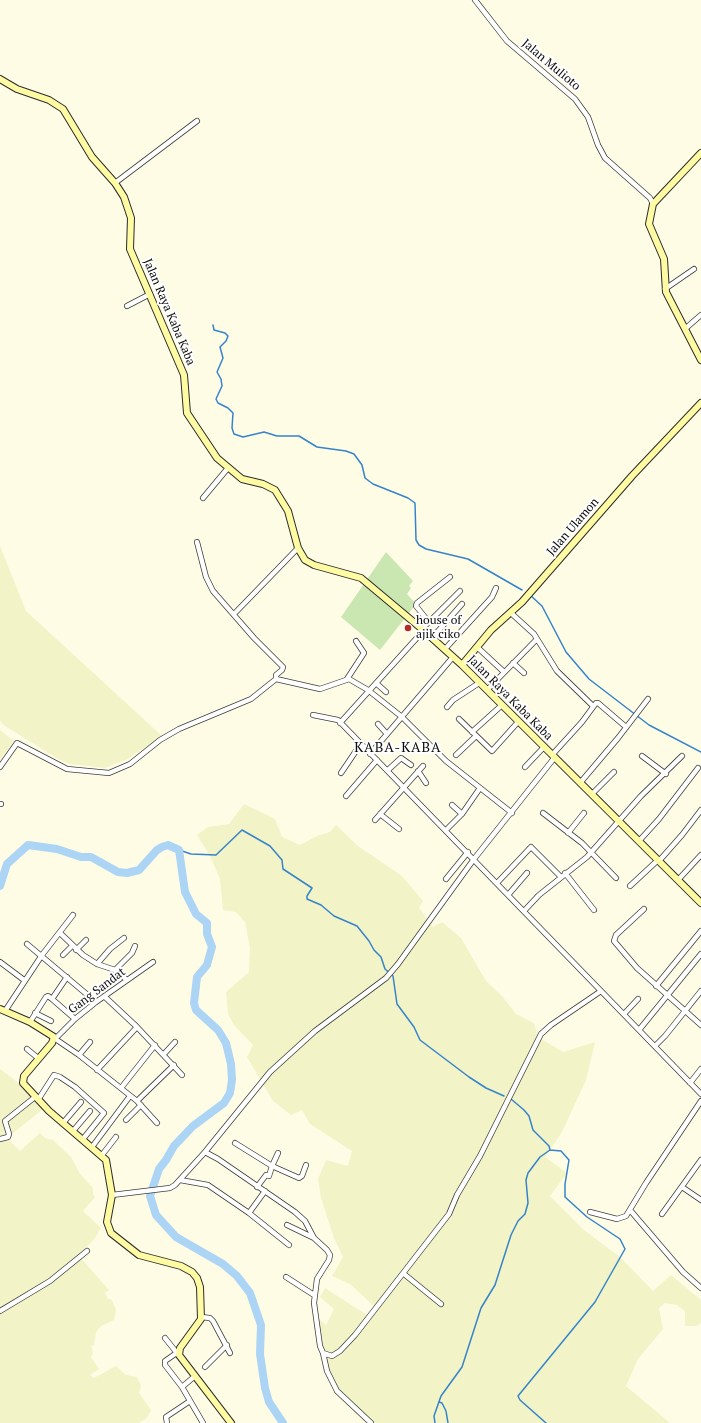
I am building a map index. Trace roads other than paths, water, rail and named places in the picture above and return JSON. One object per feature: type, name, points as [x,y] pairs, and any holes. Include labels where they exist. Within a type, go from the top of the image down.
[{"type":"street","name":"Jalan Mulioto","points":[[475,0],[507,41],[575,99],[588,118],[605,158],[650,198],[653,204]]},
{"type":"street","name":"Jalan Raya Kaba Kaba","points":[[0,79],[17,89],[49,100],[63,109],[92,157],[115,183],[126,202],[130,218],[130,249],[184,375],[186,410],[189,417],[208,441],[217,458],[245,480],[263,484],[275,490],[288,511],[298,548],[303,558],[311,564],[364,580],[445,649],[701,903]]},
{"type":"street","points":[[115,183],[197,121]]},
{"type":"street","points":[[701,152],[653,204],[649,224],[664,258],[665,289],[674,310],[686,328],[701,360]]},
{"type":"street","points":[[665,289],[694,269]]},
{"type":"street","points":[[127,306],[150,294]]},
{"type":"street","points":[[686,328],[701,315]]},
{"type":"street","name":"Jalan Ulamon","points":[[462,665],[494,626],[511,613],[539,584],[632,476],[701,403]]},
{"type":"street","points":[[203,498],[228,468]]},
{"type":"street","points":[[0,767],[17,743],[67,769],[103,774],[115,772],[137,760],[173,732],[251,699],[276,679],[276,675],[282,670],[283,667],[258,643],[211,588],[206,577],[197,542]]},
{"type":"street","points":[[234,614],[298,548]]},
{"type":"street","points":[[428,622],[416,606],[417,603],[450,577]]},
{"type":"street","points":[[445,649],[487,604],[496,588]]},
{"type":"street","points":[[340,723],[423,630],[428,622],[460,591]]},
{"type":"street","points":[[432,638],[462,604]]},
{"type":"street","points":[[511,613],[537,639],[557,671],[593,706]]},
{"type":"street","points":[[487,690],[537,639]]},
{"type":"street","points":[[347,679],[364,653],[356,641]]},
{"type":"street","points":[[477,646],[504,672]]},
{"type":"street","points":[[370,754],[453,657]]},
{"type":"street","points":[[513,663],[524,673]]},
{"type":"street","points":[[276,679],[320,690],[347,679],[354,680],[402,716],[446,761],[512,813]]},
{"type":"street","points":[[447,706],[479,682]]},
{"type":"street","points":[[376,683],[386,692]]},
{"type":"street","points":[[580,783],[648,699]]},
{"type":"street","points":[[112,1195],[163,1190],[175,1185],[205,1152],[270,1072],[315,1031],[386,978],[398,964],[474,859],[512,813],[593,706],[598,703],[627,726]]},
{"type":"street","points":[[456,755],[502,705]]},
{"type":"street","points":[[313,715],[324,718],[335,718],[360,745],[388,770],[468,852],[701,1094]]},
{"type":"street","points":[[459,719],[492,751],[518,722]]},
{"type":"street","points":[[378,724],[387,734]]},
{"type":"street","points":[[340,773],[360,745]]},
{"type":"street","points":[[525,767],[544,747]]},
{"type":"street","points":[[642,756],[666,774]]},
{"type":"street","points":[[524,911],[565,873],[587,856],[641,796],[666,774],[682,756]]},
{"type":"street","points":[[388,770],[401,758],[411,765]]},
{"type":"street","points":[[346,796],[377,760]]},
{"type":"street","points":[[375,820],[403,786],[423,766]]},
{"type":"street","points":[[639,841],[668,808],[698,768]]},
{"type":"street","points":[[418,771],[426,782]]},
{"type":"street","points":[[592,794],[614,772]]},
{"type":"street","points":[[446,830],[462,814],[480,788]]},
{"type":"street","points":[[452,805],[462,814]]},
{"type":"street","points":[[630,886],[682,835],[701,810]]},
{"type":"street","points":[[543,813],[590,852],[616,878]]},
{"type":"street","points":[[380,814],[399,829]]},
{"type":"street","points":[[568,833],[584,814]]},
{"type":"street","points":[[497,883],[531,847],[561,877]]},
{"type":"street","points":[[446,880],[468,852]]},
{"type":"street","points":[[678,880],[701,855]]},
{"type":"street","points":[[508,894],[527,873]]},
{"type":"street","points":[[565,873],[594,910]]},
{"type":"street","points":[[644,909],[616,935],[614,941],[628,958],[656,986],[701,1025]]},
{"type":"street","points":[[72,915],[2,1010],[30,1022],[79,1055],[139,1103],[158,1123]]},
{"type":"street","points":[[656,986],[701,931]]},
{"type":"street","points":[[60,933],[74,948],[97,964],[115,970],[127,980]]},
{"type":"street","points":[[97,964],[110,949],[124,938]]},
{"type":"street","points":[[64,955],[86,940]]},
{"type":"street","points":[[27,944],[42,955],[96,1002]]},
{"type":"street","points":[[115,970],[132,953],[135,946]]},
{"type":"street","points":[[639,1030],[668,997],[701,954]]},
{"type":"street","points":[[0,962],[24,980]]},
{"type":"street","name":"Gang Sandat","points":[[55,1039],[75,1019],[96,1002],[153,962]]},
{"type":"street","points":[[52,999],[67,977]]},
{"type":"street","points":[[323,1353],[332,1356],[340,1351],[404,1274],[449,1214],[457,1195],[480,1156],[541,1034],[551,1025],[602,991]]},
{"type":"street","points":[[654,1046],[686,1011],[701,991]]},
{"type":"street","points":[[30,1022],[47,996],[75,1019]]},
{"type":"street","points":[[105,997],[164,1054],[182,1075]]},
{"type":"street","points":[[624,1014],[638,999]]},
{"type":"street","points":[[35,1013],[51,1021]]},
{"type":"street","points":[[97,1070],[137,1027]]},
{"type":"street","points":[[55,1039],[38,1058],[22,1080],[24,1086],[73,1132],[84,1139],[102,1155],[107,1163],[112,1195],[107,1222],[111,1233],[139,1255],[181,1266],[194,1274],[200,1287],[201,1317],[198,1325],[177,1352],[164,1363],[182,1387],[203,1423]]},
{"type":"street","points":[[79,1055],[90,1042]]},
{"type":"street","points":[[164,1054],[175,1042]]},
{"type":"street","points":[[120,1088],[155,1045]]},
{"type":"street","points":[[27,1049],[38,1058]]},
{"type":"street","points":[[126,1120],[139,1103],[174,1065]]},
{"type":"street","points":[[690,1083],[701,1069]]},
{"type":"street","points":[[0,1139],[8,1137],[9,1134],[5,1121],[36,1098],[54,1075],[60,1076],[75,1087],[104,1114],[84,1139]]},
{"type":"street","points":[[92,1147],[130,1096]]},
{"type":"street","points":[[590,1212],[617,1219],[626,1216],[649,1178],[701,1101]]},
{"type":"street","points":[[63,1123],[81,1102]]},
{"type":"street","points":[[73,1132],[90,1111]]},
{"type":"street","points":[[102,1155],[116,1138]]},
{"type":"street","points":[[235,1143],[272,1166],[299,1178],[302,1176],[306,1165]]},
{"type":"street","points":[[205,1152],[218,1159],[301,1217],[314,1238],[327,1250],[330,1255],[329,1260],[319,1274],[314,1295],[317,1331],[327,1371],[337,1391],[371,1423]]},
{"type":"street","points":[[257,1187],[266,1175],[269,1176],[278,1154]]},
{"type":"street","points":[[662,1214],[701,1160]]},
{"type":"street","points":[[180,1180],[208,1185],[249,1213],[289,1245]]},
{"type":"street","points":[[682,1187],[701,1200]]},
{"type":"street","points":[[249,1213],[265,1191]]},
{"type":"street","points":[[630,1210],[683,1272],[701,1288]]},
{"type":"street","points":[[287,1225],[305,1236],[314,1238]]},
{"type":"street","points":[[0,1311],[50,1282],[87,1251]]},
{"type":"street","points":[[404,1274],[441,1304]]},
{"type":"street","points":[[286,1277],[314,1295]]},
{"type":"street","points":[[201,1317],[210,1318],[213,1321],[230,1353]]},
{"type":"street","points":[[165,1338],[231,1423]]},
{"type":"street","points":[[205,1367],[227,1345]]},
{"type":"street","points":[[182,1387],[194,1376]]},
{"type":"street","points":[[167,1423],[166,1417],[190,1401]]},
{"type":"waterway","points":[[213,325],[214,330],[225,333],[228,336],[226,341],[220,347],[223,358],[217,372],[221,379],[222,386],[216,399],[218,403],[228,408],[233,413],[232,428],[234,434],[243,437],[264,432],[277,436],[299,436],[317,447],[346,451],[354,454],[362,465],[365,478],[373,484],[408,498],[415,503],[416,540],[419,545],[426,549],[468,559],[522,590]]},
{"type":"waterway","points":[[530,595],[542,606],[566,652],[589,679],[649,725],[701,752]]},
{"type":"waterway","points":[[179,850],[191,854],[216,855],[242,830],[270,846],[282,860],[283,869],[312,888],[307,896],[307,899],[321,905],[334,916],[357,926],[369,941],[374,950],[381,957],[385,969],[393,976],[397,1004],[414,1027],[420,1040],[469,1077],[486,1088],[504,1096]]},
{"type":"waterway","points":[[0,886],[7,864],[28,845],[57,849],[81,857],[91,857],[118,872],[127,873],[139,870],[157,850],[162,847],[168,845],[179,850],[185,892],[196,914],[207,923],[207,934],[212,947],[207,965],[197,977],[194,1003],[196,1010],[218,1030],[226,1043],[231,1064],[232,1080],[230,1093],[224,1103],[193,1126],[174,1146],[159,1169],[150,1196],[156,1215],[176,1237],[223,1264],[237,1276],[250,1293],[261,1325],[260,1354],[265,1388],[269,1402],[283,1423]]},
{"type":"waterway","points":[[435,1423],[434,1416],[441,1396],[462,1367],[481,1308],[495,1285],[511,1235],[518,1221],[525,1214],[528,1203],[526,1180],[528,1173],[540,1157],[550,1150],[549,1146],[533,1130],[529,1116],[511,1099]]},
{"type":"waterway","points":[[546,1423],[520,1400],[518,1396],[595,1302],[625,1249],[620,1239],[587,1217],[565,1197],[565,1184],[569,1160],[561,1151],[550,1150]]},
{"type":"waterway","points":[[439,1402],[442,1403],[446,1411],[448,1423]]},
{"type":"place","name":"house of ajik ciko","points":[[408,628]]},
{"type":"district","name":"KABA-KABA","points":[[398,748]]}]
